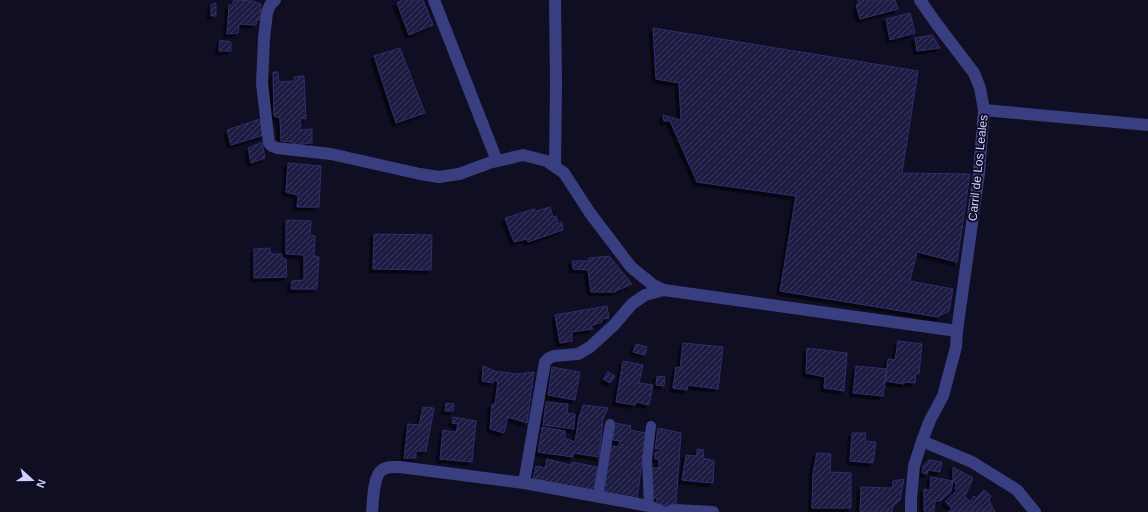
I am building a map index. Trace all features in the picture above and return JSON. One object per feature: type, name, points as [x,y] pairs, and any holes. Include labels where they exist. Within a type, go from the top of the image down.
[{"type":"street","points":[[275,0],[270,5],[267,13],[264,38],[262,84],[268,136],[269,142],[272,146],[284,149],[298,149],[331,154],[439,177],[459,174],[489,163],[523,155],[547,161],[564,173],[590,213],[631,267],[653,286],[664,290],[957,330]]},
{"type":"street","points":[[434,0],[497,161]]},
{"type":"street","points":[[555,0],[555,167]]},
{"type":"street","name":"Carril de Los Leales","points":[[911,512],[914,466],[930,420],[943,396],[956,347],[957,330],[979,173],[984,110],[980,88],[974,72],[920,0]]},
{"type":"street","points":[[984,110],[1148,125]]},
{"type":"street","points":[[524,483],[545,362],[548,358],[554,356],[578,354],[590,347],[614,325],[632,304],[645,295],[664,290]]},
{"type":"street","points":[[922,441],[972,462],[1017,490],[1035,512]]},
{"type":"street","points":[[372,512],[378,473],[382,469],[389,466],[524,483],[649,506],[664,512]]},
{"type":"street","points":[[668,512],[675,510],[713,512]]},
{"type":"lane","points":[[598,496],[610,424]]},
{"type":"lane","points":[[649,506],[647,460],[651,426]]},
{"type":"building","points":[[234,0],[253,1],[261,4],[261,20],[257,20],[256,25],[239,24],[238,33],[227,34],[229,5],[232,5]]},
{"type":"building","points":[[402,0],[423,0],[433,25],[409,35],[397,3]]},
{"type":"building","points":[[858,0],[895,0],[898,9],[860,19],[856,5],[859,4]]},
{"type":"building","points":[[216,3],[216,16],[211,16],[211,5]]},
{"type":"building","points":[[910,13],[915,33],[890,40],[886,19]]},
{"type":"building","points":[[653,28],[918,71],[902,173],[970,174],[957,262],[917,252],[910,281],[953,289],[949,311],[938,317],[780,291],[796,196],[697,182],[670,121],[664,121],[663,115],[681,120],[679,83],[656,79]]},
{"type":"building","points":[[932,35],[940,48],[917,51],[915,38]]},
{"type":"building","points":[[220,40],[231,42],[231,51],[219,51]]},
{"type":"building","points":[[400,48],[425,113],[396,123],[374,56]]},
{"type":"building","points":[[273,72],[278,72],[279,82],[294,81],[294,77],[304,76],[306,119],[301,118],[300,130],[312,129],[312,143],[293,145],[293,142],[281,141],[280,118],[274,116]]},
{"type":"building","points":[[260,119],[264,135],[231,145],[227,130]]},
{"type":"building","points":[[262,142],[265,158],[251,163],[248,148]]},
{"type":"building","points":[[288,163],[321,166],[319,207],[297,207],[298,195],[286,192]]},
{"type":"building","points":[[550,207],[553,217],[556,216],[558,224],[562,222],[563,230],[528,242],[527,239],[514,242],[505,218],[534,209],[537,211]]},
{"type":"building","points":[[286,220],[311,221],[310,235],[315,236],[314,256],[319,257],[317,289],[291,289],[292,281],[304,280],[304,255],[286,254]]},
{"type":"building","points":[[374,234],[432,235],[431,270],[373,269]]},
{"type":"building","points":[[270,248],[271,254],[282,254],[282,258],[286,259],[287,277],[254,278],[254,249]]},
{"type":"building","points":[[609,256],[632,284],[614,292],[591,292],[588,270],[573,269],[572,261],[588,261],[589,258]]},
{"type":"building","points":[[607,306],[609,318],[602,319],[602,322],[591,326],[593,329],[572,332],[572,341],[560,343],[555,315]]},
{"type":"building","points":[[898,341],[922,344],[919,374],[916,373],[915,383],[904,382],[904,384],[885,381],[888,359],[895,360]]},
{"type":"building","points":[[683,343],[723,347],[718,389],[688,385],[687,390],[673,388],[676,367],[680,368]]},
{"type":"building","points":[[636,344],[647,347],[645,355],[633,352]]},
{"type":"building","points":[[807,348],[847,353],[844,391],[824,388],[825,377],[806,373]]},
{"type":"building","points":[[623,361],[643,365],[639,383],[653,385],[649,405],[636,402],[635,405],[616,402]]},
{"type":"building","points":[[483,366],[494,371],[518,374],[534,372],[527,423],[508,417],[504,433],[490,429],[492,404],[495,404],[498,381],[494,380],[493,383],[482,381]]},
{"type":"building","points":[[856,366],[887,369],[883,396],[853,393]]},
{"type":"building","points":[[552,367],[580,372],[575,400],[548,395]]},
{"type":"building","points":[[608,372],[615,376],[610,383],[603,379]]},
{"type":"building","points":[[657,376],[665,377],[664,386],[656,385]]},
{"type":"building","points":[[546,402],[568,404],[567,413],[575,414],[574,429],[543,425]]},
{"type":"building","points":[[446,403],[454,404],[453,411],[445,411]]},
{"type":"building","points":[[583,405],[608,408],[603,419],[599,457],[574,453],[573,457],[538,452],[542,427],[565,431],[565,438],[575,442],[579,417]]},
{"type":"building","points":[[423,407],[434,408],[426,451],[416,451],[416,458],[404,458],[408,424],[419,425]]},
{"type":"building","points":[[453,417],[476,421],[472,462],[440,459],[443,430],[456,432],[458,424],[452,423]]},
{"type":"building","points":[[615,423],[631,426],[630,430],[646,433],[637,499],[604,495],[610,446],[618,447],[620,441],[613,440]]},
{"type":"building","points":[[658,428],[681,433],[676,505],[657,505],[657,498],[651,498],[651,468],[659,468],[659,459],[655,459],[655,452],[660,452],[660,449],[655,449]]},
{"type":"building","points":[[852,433],[866,433],[865,441],[876,442],[873,463],[850,461]]},
{"type":"building","points":[[697,449],[704,450],[703,458],[714,461],[713,483],[682,480],[686,455],[697,456]]},
{"type":"building","points":[[817,453],[831,454],[830,472],[851,473],[851,508],[812,508],[813,473]]},
{"type":"building","points":[[547,459],[571,465],[572,462],[597,467],[594,491],[535,482],[533,478],[536,466],[545,468]]},
{"type":"building","points":[[929,460],[942,462],[940,472],[928,470],[927,474],[922,473],[923,466]]},
{"type":"building","points":[[953,467],[973,478],[965,496],[970,502],[974,496],[977,498],[984,490],[991,496],[989,500],[995,512],[948,512],[952,508],[945,502],[957,490],[955,489],[956,483],[953,481]]},
{"type":"building","points":[[931,477],[953,481],[951,492],[940,501],[935,501],[934,511],[924,511],[924,489],[930,490]]},
{"type":"building","points":[[904,479],[900,500],[893,506],[892,512],[860,512],[861,487],[892,488],[893,481]]}]
